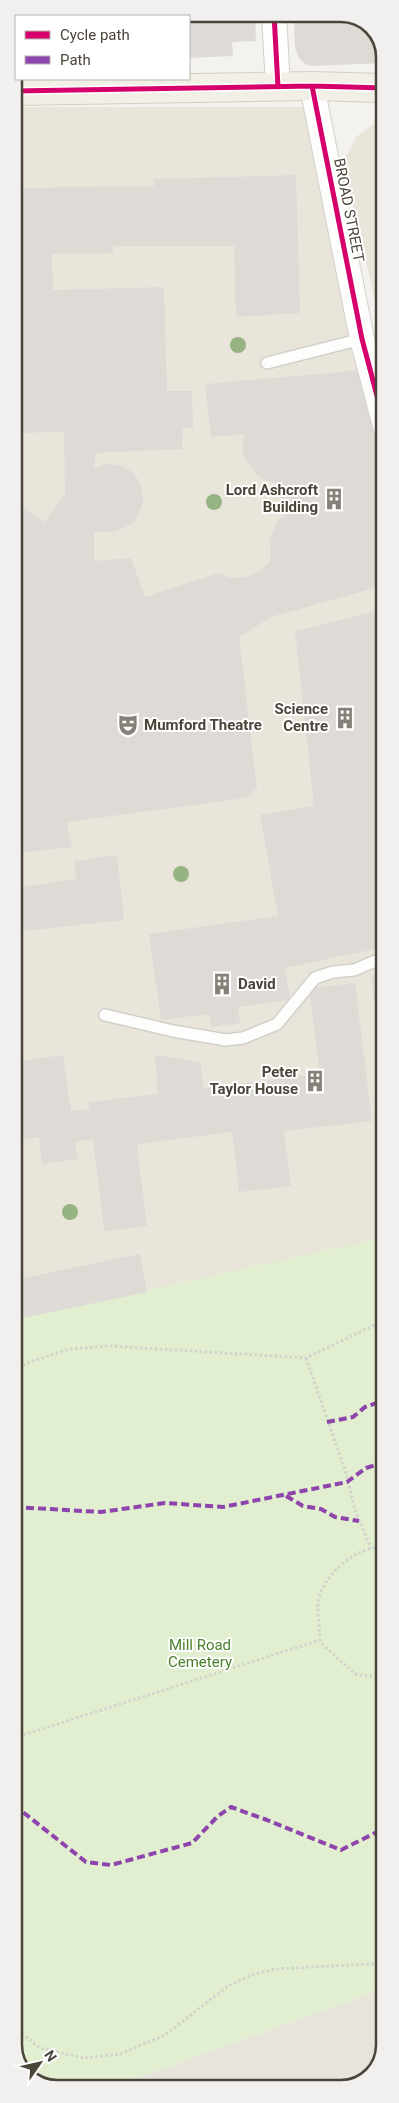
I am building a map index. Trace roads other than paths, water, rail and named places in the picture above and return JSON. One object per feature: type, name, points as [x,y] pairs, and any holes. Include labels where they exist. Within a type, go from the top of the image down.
[{"type":"main road","points":[[22,91],[312,86],[376,88]]},
{"type":"street","points":[[274,23],[278,87]]},
{"type":"street","name":"BROAD STREET","points":[[312,86],[362,339],[376,392]]},
{"type":"lane","points":[[267,364],[362,339]]},
{"type":"lane","points":[[105,1015],[173,1031],[226,1040],[243,1038],[277,1024],[315,978],[333,972],[354,970],[376,961]]},
{"type":"place","name":"Lord Ashcroft Building","points":[[334,499]]},
{"type":"place","name":"Science Centre","points":[[345,718]]},
{"type":"place","name":"Mumford Theatre","points":[[128,725]]},
{"type":"place","name":"David","points":[[222,984]]},
{"type":"place","name":"Peter Taylor House","points":[[315,1081]]},
{"type":"park label","name":"Mill Road Cemetery","points":[[200,1654]]}]
